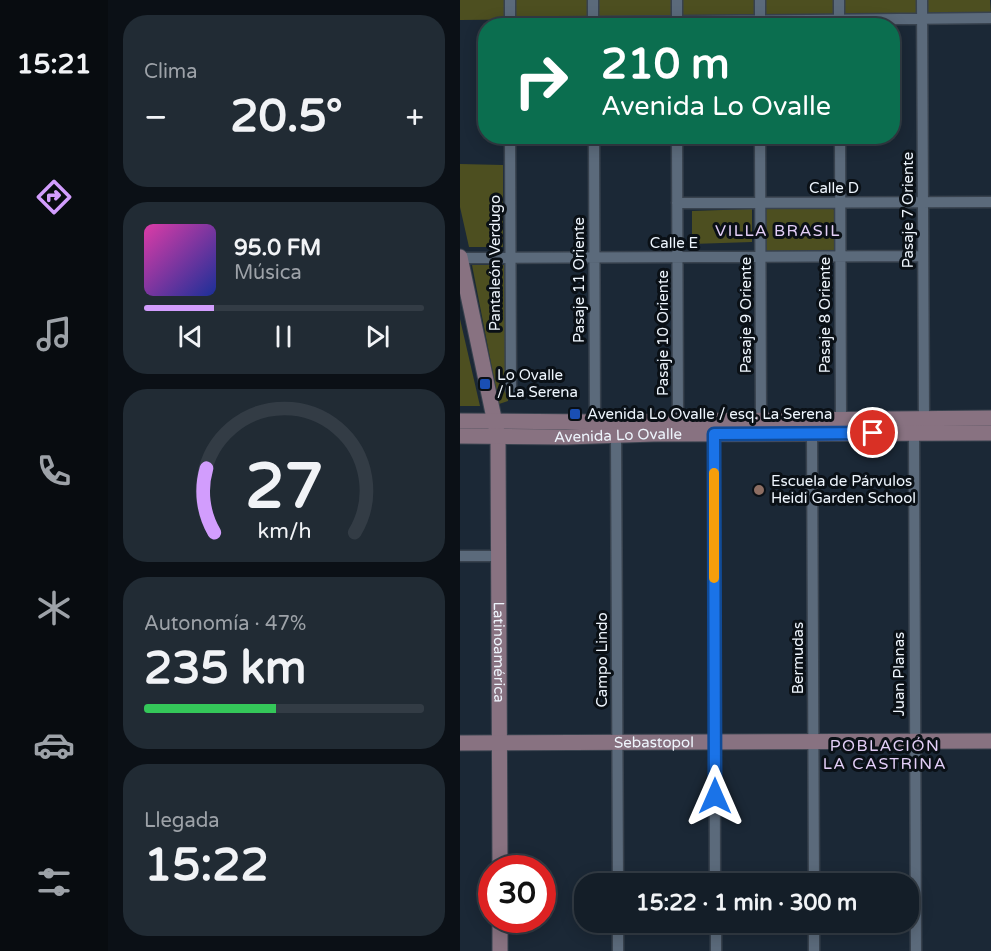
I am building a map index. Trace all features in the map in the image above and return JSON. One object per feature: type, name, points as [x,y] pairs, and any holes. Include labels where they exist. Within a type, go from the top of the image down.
[{"type":"main road","name":"Latinoamérica","points":[[460,258],[498,437],[500,855]]},
{"type":"main road","name":"Avenida Lo Ovalle","points":[[460,421],[761,422],[991,418]]},
{"type":"main road","name":"Avenida Lo Ovalle","points":[[460,436],[991,433]]},
{"type":"main road","name":"Sebastopol","points":[[460,743],[991,741]]},
{"type":"main road","points":[[500,933],[500,951]]},
{"type":"street","points":[[510,0],[510,18]]},
{"type":"street","points":[[593,0],[593,18]]},
{"type":"street","points":[[676,0],[677,18]]},
{"type":"street","points":[[760,0],[760,18]]},
{"type":"street","points":[[839,0],[839,18]]},
{"type":"street","name":"Pasaje 7 Oriente","points":[[922,0],[924,419]]},
{"type":"street","points":[[900,20],[991,18]]},
{"type":"street","name":"Pantaleón Verdugo","points":[[510,144],[511,390]]},
{"type":"street","name":"Pasaje 11 Oriente","points":[[594,144],[595,422]]},
{"type":"street","name":"Pasaje 10 Oriente","points":[[677,144],[678,422]]},
{"type":"street","name":"Pasaje 9 Oriente","points":[[760,144],[761,422]]},
{"type":"street","name":"Pasaje 8 Oriente","points":[[840,144],[841,421]]},
{"type":"street","name":"Calle D","points":[[677,203],[991,202]]},
{"type":"street","name":"Calle E","points":[[460,258],[923,256]]},
{"type":"street","name":"Bermudas","points":[[812,433],[814,873]]},
{"type":"street","name":"Juan Planas","points":[[914,433],[916,951]]},
{"type":"street","points":[[714,434],[715,873]]},
{"type":"street","name":"Campo Lindo","points":[[616,436],[618,873]]},
{"type":"street","points":[[460,556],[498,556]]},
{"type":"street","points":[[618,933],[618,951]]},
{"type":"street","points":[[716,933],[716,951]]},
{"type":"street","points":[[814,933],[814,951]]},
{"type":"green space","points":[[460,0],[990,0],[991,15],[478,18],[478,20],[460,20]]},
{"type":"green space","points":[[460,164],[503,165],[503,247],[469,247],[460,207]]},
{"type":"green space","points":[[768,207],[831,208],[835,210],[836,249],[833,253],[768,255],[764,251],[764,211]]},
{"type":"green space","points":[[752,209],[752,242],[692,244],[692,211]]},
{"type":"green space","points":[[472,265],[504,265],[507,267],[508,401],[499,404]]},
{"type":"green space","points":[[460,319],[480,406],[460,406]]},
{"type":"slow traffic","points":[[714,473],[714,578]]},
{"type":"place","name":"Lo Ovalle / La Serena","points":[[485,384]]},
{"type":"place","name":"Avenida Lo Ovalle / esq. La Serena","points":[[575,414]]},
{"type":"place","name":"Escuela de Párvulos Heidi Garden School","points":[[759,490]]},
{"type":"district","name":"VILLA BRASIL","points":[[778,230]]},
{"type":"district","name":"POBLACIÓN LA CASTRINA","points":[[885,754]]},
{"type":"route","points":[[715,796],[714,434],[873,433]]}]
